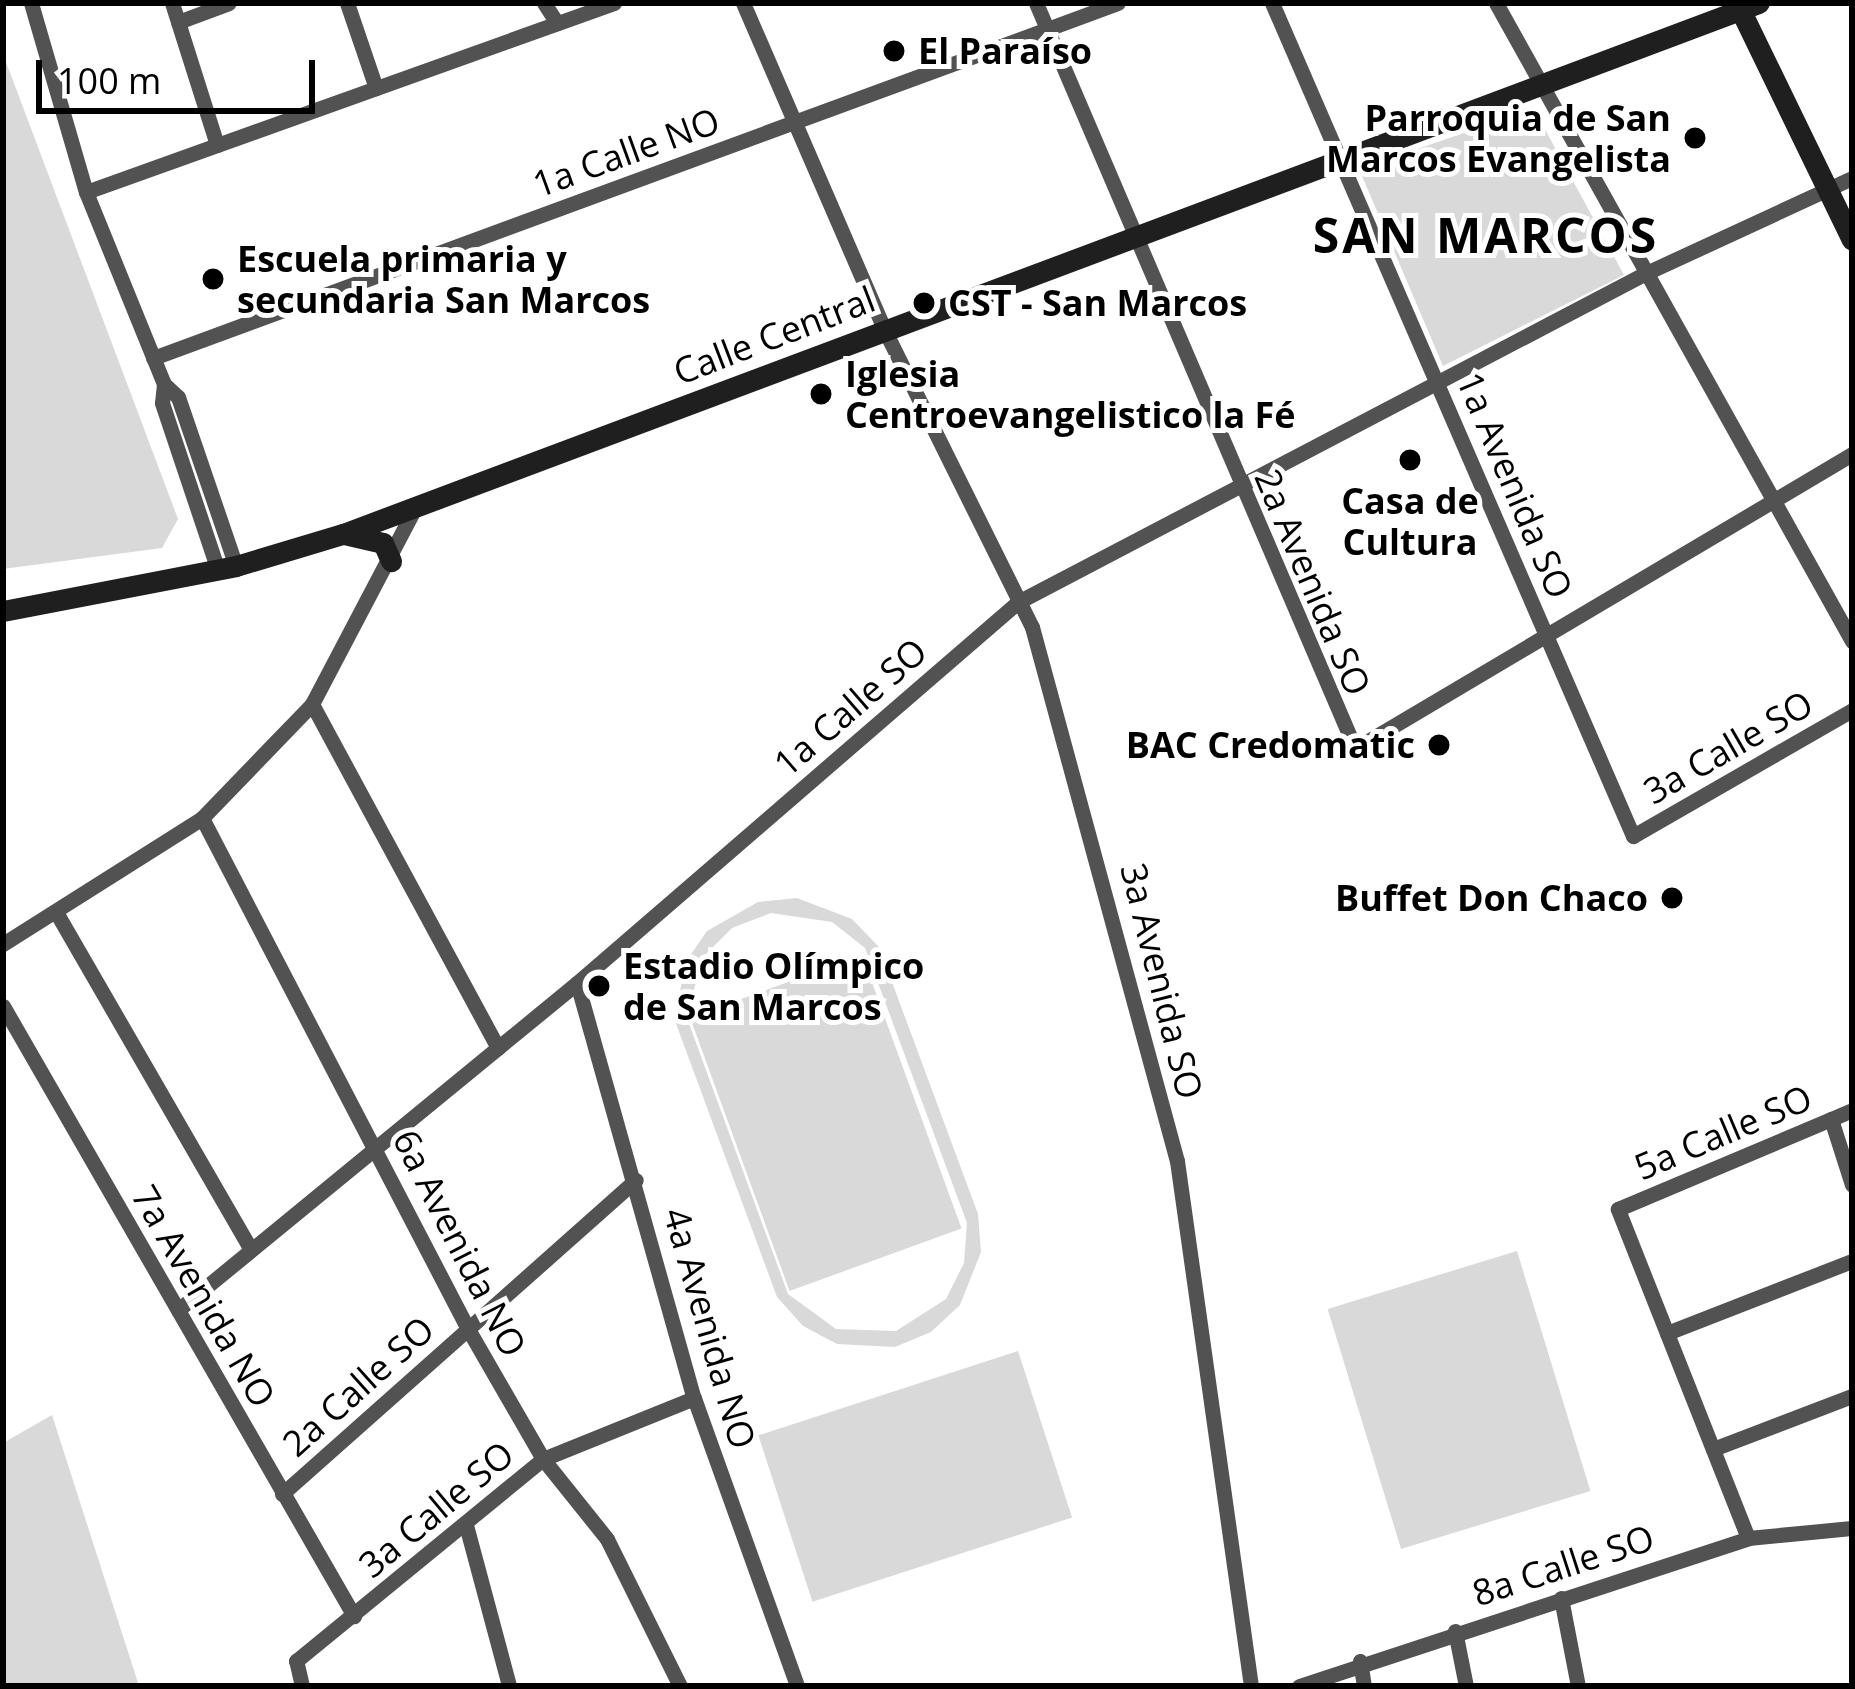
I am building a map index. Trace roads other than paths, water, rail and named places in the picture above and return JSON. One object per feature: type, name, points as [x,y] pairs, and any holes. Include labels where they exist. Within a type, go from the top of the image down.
[{"type":"main road","name":"Calle Central","points":[[3,611],[227,568],[343,534],[1745,5]]},
{"type":"main road","points":[[1745,5],[1852,240]]},
{"type":"main road","points":[[343,534],[383,543],[391,561]]},
{"type":"street","points":[[31,3],[86,192],[164,384],[178,397],[227,568]]},
{"type":"street","points":[[172,3],[217,145]]},
{"type":"street","points":[[178,22],[229,3]]},
{"type":"street","points":[[347,3],[376,88]]},
{"type":"street","points":[[544,3],[557,23]]},
{"type":"street","points":[[86,192],[614,3]]},
{"type":"street","name":"3a Avenida SO","points":[[743,3],[789,124],[1018,602],[1090,820],[1177,1161],[1251,1686]]},
{"type":"street","name":"2a Avenida SO","points":[[1036,3],[1139,234],[1342,729],[1363,744],[1546,633]]},
{"type":"street","name":"1a Calle NO","points":[[153,358],[1118,3]]},
{"type":"street","name":"1a Avenida SO","points":[[1272,3],[1634,836]]},
{"type":"street","points":[[1496,3],[1852,640]]},
{"type":"street","name":"1a Calle SO","points":[[178,1310],[578,983],[1018,602],[1439,387],[1644,274],[1852,178]]},
{"type":"street","points":[[1546,633],[1852,454]]},
{"type":"street","points":[[3,944],[202,818],[312,704],[417,504]]},
{"type":"street","points":[[312,704],[498,1048]]},
{"type":"street","name":"3a Calle SO","points":[[1634,836],[1852,710]]},
{"type":"street","name":"6a Avenida NO","points":[[202,818],[377,1147],[467,1329],[543,1459],[607,1539],[680,1686]]},
{"type":"street","points":[[56,911],[251,1250]]},
{"type":"street","name":"4a Avenida NO","points":[[578,983],[694,1398],[796,1686]]},
{"type":"street","name":"7a Avenida NO","points":[[3,1006],[354,1616]]},
{"type":"street","name":"5a Calle SO","points":[[1667,1333],[1618,1209],[1852,1110]]},
{"type":"street","points":[[1831,1119],[1852,1185]]},
{"type":"street","name":"2a Calle SO","points":[[282,1494],[636,1180]]},
{"type":"street","points":[[1748,1538],[1667,1333],[1852,1261]]},
{"type":"street","points":[[1713,1449],[1852,1396]]},
{"type":"street","name":"3a Calle SO","points":[[302,1686],[296,1661],[543,1459],[694,1398]]},
{"type":"street","points":[[466,1526],[509,1686]]},
{"type":"street","name":"8a Calle SO","points":[[1299,1686],[1360,1661],[1748,1538],[1852,1528]]},
{"type":"street","points":[[1561,1598],[1579,1686]]},
{"type":"street","points":[[1455,1631],[1466,1686]]},
{"type":"street","points":[[1360,1661],[1364,1686]]},
{"type":"place","name":"El Paraíso","points":[[894,51]]},
{"type":"place","name":"Parroquia de San Marcos Evangelista","points":[[1695,138]]},
{"type":"place","name":"Escuela primaria y secundaria San Marcos","points":[[213,279]]},
{"type":"place","name":"CST - San Marcos","points":[[924,303]]},
{"type":"place","name":"Iglesia Centroevangelistico la Fé","points":[[821,394]]},
{"type":"place","name":"Casa de Cultura","points":[[1410,460]]},
{"type":"place","name":"BAC Credomatic","points":[[1439,745]]},
{"type":"place","name":"Buffet Don Chaco","points":[[1672,898]]},
{"type":"place","name":"Estadio Olímpico de San Marcos","points":[[599,986]]},
{"type":"district","name":"SAN MARCOS","points":[[1486,235]]}]
